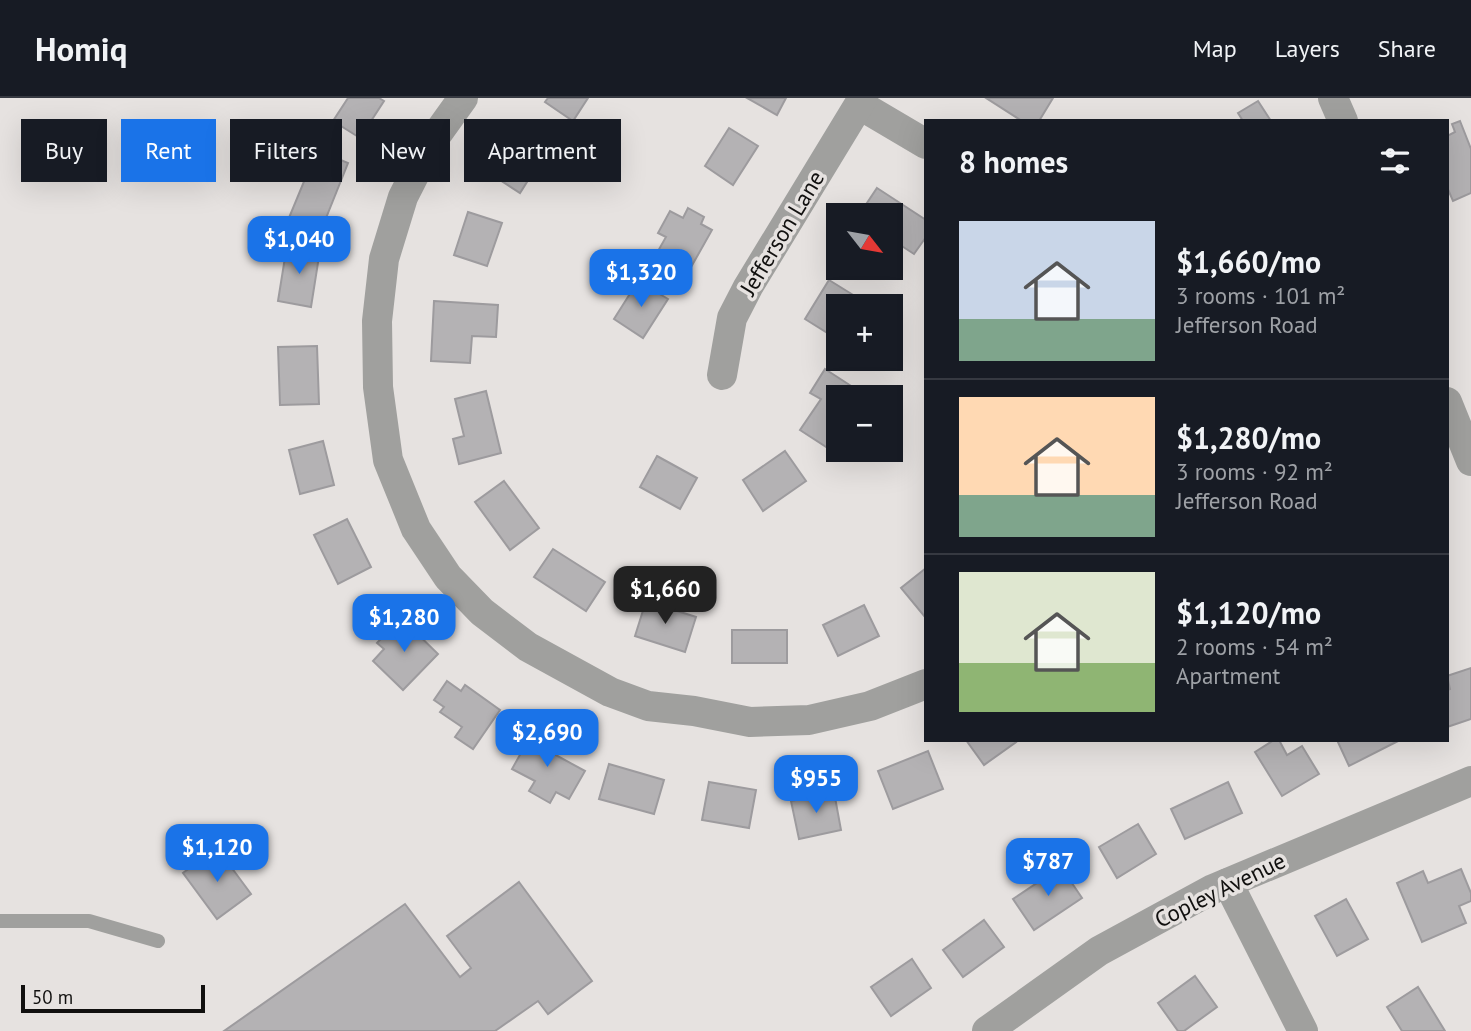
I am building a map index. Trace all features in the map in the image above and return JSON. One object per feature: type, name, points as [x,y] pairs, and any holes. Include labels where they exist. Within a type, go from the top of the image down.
[{"type":"street","points":[[463,98],[430,144],[403,197],[384,260],[377,321],[379,387],[388,460],[416,528],[448,577],[482,612],[528,647],[610,692],[648,706],[694,711],[750,722],[809,720],[870,706],[924,685]]},
{"type":"street","points":[[1333,98],[1342,119]]},
{"type":"street","points":[[862,101],[924,143]]},
{"type":"street","name":"Jefferson Lane","points":[[722,375],[732,318],[748,287],[862,101]]},
{"type":"street","points":[[1449,407],[1471,461]]},
{"type":"street","name":"Copley Avenue","points":[[987,1031],[1100,951],[1228,883],[1471,781]]},
{"type":"street","points":[[1228,883],[1303,1031]]},
{"type":"lane","points":[[0,921],[89,921],[158,941]]},
{"type":"building","points":[[348,98],[379,98],[384,101],[372,119],[356,119],[356,135],[342,127],[342,119],[334,119]]},
{"type":"building","points":[[548,98],[588,98],[574,119],[570,119],[545,102]]},
{"type":"building","points":[[747,98],[786,98],[777,115]]},
{"type":"building","points":[[986,98],[1053,98],[1040,119],[1019,119]]},
{"type":"building","points":[[1258,101],[1270,119],[1242,119],[1238,113]]},
{"type":"building","points":[[1460,121],[1471,149],[1471,193],[1453,201],[1449,192],[1449,135],[1455,132],[1452,124]]},
{"type":"building","points":[[729,128],[758,146],[733,185],[705,166]]},
{"type":"building","points":[[342,160],[348,163],[342,178]]},
{"type":"building","points":[[304,182],[340,182],[318,238],[286,225]]},
{"type":"building","points":[[503,182],[527,182],[520,193]]},
{"type":"building","points":[[877,188],[900,203],[867,203]]},
{"type":"building","points":[[903,205],[924,219],[924,240],[914,254],[903,247]]},
{"type":"building","points":[[688,208],[704,217],[701,224],[712,230],[690,269],[658,251],[666,237],[658,233],[670,211],[683,218]]},
{"type":"building","points":[[468,212],[502,223],[487,266],[454,255]]},
{"type":"building","points":[[287,245],[320,250],[311,307],[278,301]]},
{"type":"building","points":[[829,280],[852,294],[826,294],[826,332],[805,319]]},
{"type":"building","points":[[638,281],[668,299],[643,338],[614,319]]},
{"type":"building","points":[[434,301],[498,305],[496,337],[472,336],[470,363],[431,361]]},
{"type":"building","points":[[317,346],[319,404],[280,405],[278,347]]},
{"type":"building","points":[[825,369],[850,385],[826,385],[826,447],[800,430],[821,399],[810,393]]},
{"type":"building","points":[[486,391],[501,453],[459,464],[453,439],[464,436],[455,399]]},
{"type":"building","points":[[323,441],[334,485],[300,494],[289,450]]},
{"type":"building","points":[[785,451],[806,481],[763,511],[743,480]]},
{"type":"building","points":[[657,456],[697,478],[680,509],[640,487]]},
{"type":"building","points":[[504,481],[539,528],[510,550],[475,502]]},
{"type":"building","points":[[347,519],[371,567],[338,584],[314,535]]},
{"type":"building","points":[[553,549],[605,582],[586,611],[534,577]]},
{"type":"building","points":[[924,570],[924,616],[901,588]]},
{"type":"building","points":[[646,601],[696,617],[685,652],[635,636]]},
{"type":"building","points":[[864,605],[879,636],[838,656],[823,625]]},
{"type":"building","points":[[401,618],[438,654],[403,690],[373,661],[384,649],[377,643]]},
{"type":"building","points":[[732,630],[787,630],[787,663],[732,663]]},
{"type":"building","points":[[1471,668],[1471,719],[1449,726],[1450,689],[1449,675]]},
{"type":"building","points":[[447,681],[461,691],[465,685],[500,710],[473,749],[455,737],[462,727],[440,712],[444,707],[434,700]]},
{"type":"building","points":[[534,730],[558,743],[552,753],[585,771],[569,799],[556,792],[550,803],[529,791],[535,781],[512,769]]},
{"type":"building","points":[[967,742],[1016,742],[984,765]]},
{"type":"building","points":[[1271,742],[1280,742],[1287,755],[1302,746],[1319,774],[1282,796],[1255,752]]},
{"type":"building","points":[[1338,742],[1396,742],[1349,766]]},
{"type":"building","points":[[928,751],[943,789],[893,809],[878,771]]},
{"type":"building","points":[[609,764],[664,780],[654,814],[599,799]]},
{"type":"building","points":[[709,782],[756,790],[749,828],[702,820]]},
{"type":"building","points":[[1228,782],[1242,813],[1185,839],[1171,809]]},
{"type":"building","points":[[834,792],[841,830],[799,839],[791,801]]},
{"type":"building","points":[[1138,824],[1156,854],[1117,878],[1099,847]]},
{"type":"building","points":[[217,848],[251,894],[217,919],[183,873]]},
{"type":"building","points":[[1061,867],[1082,898],[1034,930],[1013,899]]},
{"type":"building","points":[[1461,869],[1471,893],[1471,901],[1459,906],[1466,923],[1422,942],[1397,883],[1423,871],[1428,883]]},
{"type":"building","points":[[519,882],[592,981],[548,1014],[538,1001],[495,1031],[224,1031],[405,904],[460,977],[471,968],[447,936]]},
{"type":"building","points":[[1346,899],[1368,939],[1337,956],[1315,916]]},
{"type":"building","points":[[984,920],[1004,947],[963,977],[943,950]]},
{"type":"building","points":[[912,959],[931,988],[891,1016],[871,987]]},
{"type":"building","points":[[1195,976],[1217,1007],[1184,1031],[1178,1031],[1158,1003]]},
{"type":"building","points":[[1418,987],[1445,1031],[1402,1031],[1387,1007]]}]
